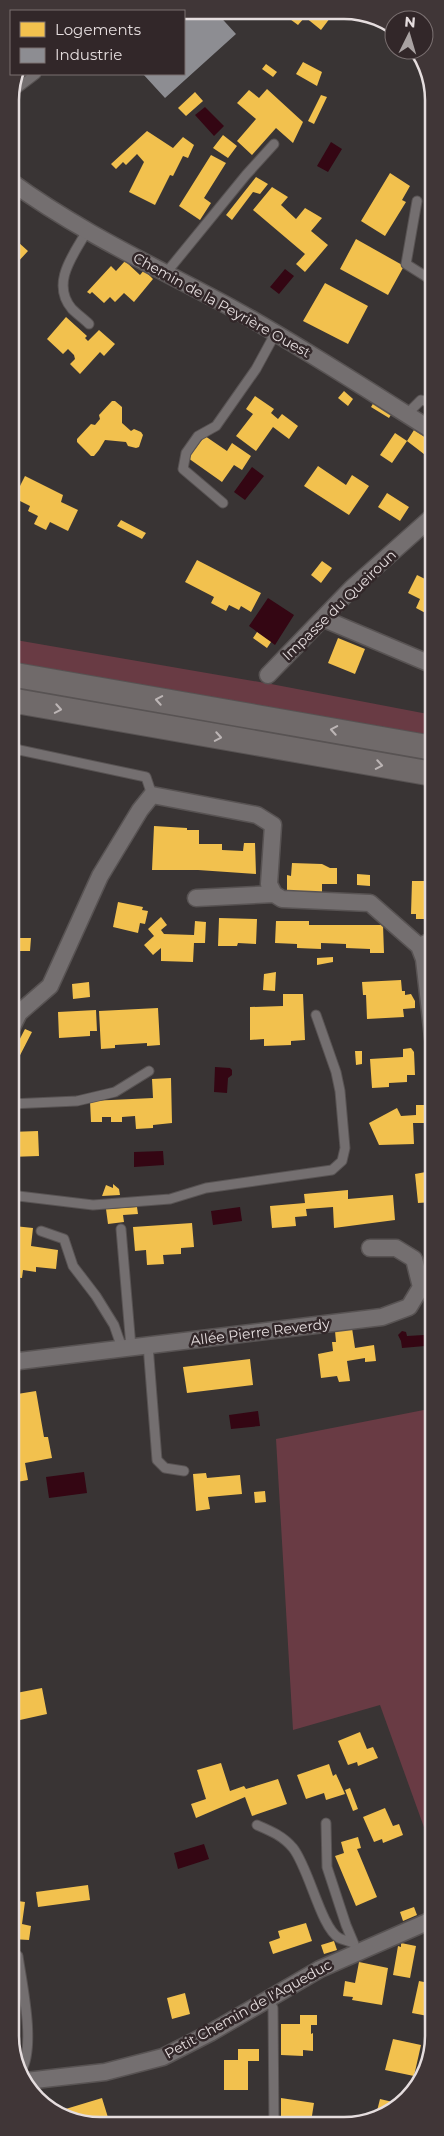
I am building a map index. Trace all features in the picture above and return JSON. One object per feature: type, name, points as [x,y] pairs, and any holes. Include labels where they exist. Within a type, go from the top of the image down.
[{"type":"main road","points":[[19,676],[425,746]]},
{"type":"main road","points":[[19,702],[425,772]]},
{"type":"street","name":"Chemin de la Peyrière Ouest","points":[[19,188],[87,231],[275,334],[425,426]]},
{"type":"street","name":"Impasse du Queiroun","points":[[268,675],[352,588],[425,523]]},
{"type":"street","points":[[324,619],[425,662]]},
{"type":"street","points":[[19,1013],[50,986],[100,876],[140,810],[152,795],[257,815],[272,825],[269,884],[274,894],[282,900],[370,903],[425,942]]},
{"type":"street","points":[[196,898],[274,894]]},
{"type":"street","points":[[425,951],[425,968]]},
{"type":"street","name":"Allée Pierre Reverdy","points":[[19,1361],[382,1317],[409,1307],[421,1287],[414,1259],[396,1248],[370,1248]]},
{"type":"street","name":"Petit Chemin de l'Aqueduc","points":[[32,2080],[105,2072],[163,2057],[210,2034],[356,1947],[425,1922]]},
{"type":"lane","points":[[21,86],[35,75]]},
{"type":"lane","points":[[166,273],[246,175],[274,144]]},
{"type":"lane","points":[[417,201],[406,264],[425,276]]},
{"type":"lane","points":[[87,231],[64,272],[63,292],[71,308],[90,324]]},
{"type":"lane","points":[[223,503],[183,470],[186,452],[198,436],[216,426],[256,369],[275,334]]},
{"type":"lane","points":[[408,414],[420,400],[425,401]]},
{"type":"lane","points":[[19,750],[146,777],[152,795]]},
{"type":"lane","points":[[19,1195],[94,1206],[170,1199],[206,1188],[332,1170],[342,1161],[345,1148],[340,1091],[336,1072],[316,1015]]},
{"type":"lane","points":[[19,1104],[77,1101],[115,1092],[150,1071]]},
{"type":"lane","points":[[121,1229],[127,1348]]},
{"type":"lane","points":[[41,1231],[64,1239],[73,1266],[96,1296],[127,1348]]},
{"type":"lane","points":[[148,1345],[157,1460],[165,1468],[184,1471]]},
{"type":"lane","points":[[326,1823],[327,1867],[346,1925],[356,1947]]},
{"type":"lane","points":[[257,1825],[278,1834],[293,1848],[308,1873],[324,1917],[337,1937],[356,1947]]},
{"type":"lane","points":[[19,1963],[27,2021],[28,2045],[23,2062]]},
{"type":"lane","points":[[268,2000],[273,2008],[274,2117]]},
{"type":"shaded area","points":[[205,107],[224,126],[214,136],[195,115]]},
{"type":"shaded area","points":[[331,142],[342,149],[328,172],[317,166]]},
{"type":"shaded area","points":[[285,269],[294,276],[279,294],[270,287]]},
{"type":"shaded area","points":[[252,467],[264,476],[245,500],[234,492]]},
{"type":"shaded area","points":[[268,598],[294,615],[275,645],[249,626]]},
{"type":"shaded area","points":[[19,641],[271,684],[425,713],[425,735],[19,664]]},
{"type":"shaded area","points":[[215,1067],[230,1068],[232,1070],[232,1075],[228,1078],[227,1093],[214,1092]]},
{"type":"shaded area","points":[[163,1151],[164,1165],[134,1167],[134,1152]]},
{"type":"shaded area","points":[[240,1207],[242,1221],[213,1225],[211,1211]]},
{"type":"shaded area","points":[[402,1331],[406,1332],[407,1336],[424,1335],[425,1346],[402,1348],[398,1335]]},
{"type":"shaded area","points":[[425,1410],[425,1830],[380,1705],[293,1730],[276,1439]]},
{"type":"shaded area","points":[[258,1411],[260,1426],[231,1429],[229,1415]]},
{"type":"shaded area","points":[[84,1472],[87,1493],[49,1498],[46,1477]]},
{"type":"shaded area","points":[[204,1844],[209,1859],[178,1869],[174,1853]]},
{"type":"building: Logements","points":[[290,19],[303,19],[298,25]]},
{"type":"building: Logements","points":[[307,19],[329,19],[321,30]]},
{"type":"building: Logements","points":[[303,62],[322,72],[317,86],[296,74]]},
{"type":"building: Logements","points":[[266,64],[277,72],[273,77],[262,69]]},
{"type":"building: Logements","points":[[267,89],[303,122],[293,143],[276,128],[252,155],[237,141],[256,119],[237,103],[249,90],[259,98]]},
{"type":"building: Logements","points":[[195,92],[203,101],[186,116],[178,108]]},
{"type":"building: Logements","points":[[321,95],[327,97],[314,124],[308,121]]},
{"type":"building: Logements","points":[[147,131],[173,148],[183,137],[194,145],[188,158],[183,156],[173,176],[170,175],[155,205],[129,192],[144,162],[137,154],[126,165],[123,162],[116,169],[111,164]]},
{"type":"building: Logements","points":[[223,135],[237,146],[228,158],[213,148]]},
{"type":"building: Logements","points":[[211,155],[226,163],[204,198],[211,203],[200,220],[179,206]]},
{"type":"building: Logements","points":[[390,173],[410,186],[402,200],[406,202],[385,236],[361,221]]},
{"type":"building: Logements","points":[[256,177],[268,184],[260,194],[253,192],[232,220],[226,215]]},
{"type":"building: Logements","points":[[272,187],[288,197],[281,205],[296,219],[305,208],[322,218],[311,231],[328,245],[305,272],[296,264],[305,254],[253,210]]},
{"type":"building: Logements","points":[[356,239],[404,266],[388,295],[340,269]]},
{"type":"building: Logements","points":[[19,243],[28,251],[19,261]]},
{"type":"building: Logements","points":[[125,261],[140,275],[144,270],[153,279],[134,302],[124,293],[115,302],[110,297],[104,303],[92,292],[90,294],[87,292],[111,266],[116,271]]},
{"type":"building: Logements","points":[[325,283],[368,306],[348,344],[303,321]]},
{"type":"building: Logements","points":[[66,317],[87,336],[85,338],[88,341],[99,330],[115,344],[104,356],[100,352],[80,374],[70,364],[75,359],[74,355],[68,349],[63,354],[47,339]]},
{"type":"building: Logements","points":[[344,391],[353,399],[348,406],[338,398]]},
{"type":"building: Logements","points":[[255,396],[274,409],[271,413],[278,419],[282,414],[298,426],[289,439],[273,427],[256,451],[236,436],[253,414],[246,409]]},
{"type":"building: Logements","points":[[112,401],[115,401],[122,407],[122,423],[131,431],[134,429],[143,435],[139,447],[128,446],[126,442],[105,440],[94,456],[91,456],[77,442],[77,439],[91,424],[95,425],[100,419],[99,415]]},
{"type":"building: Logements","points":[[374,402],[392,413],[389,418],[371,407]]},
{"type":"building: Logements","points":[[414,430],[425,437],[425,455],[407,441]]},
{"type":"building: Logements","points":[[395,433],[407,441],[392,463],[380,455]]},
{"type":"building: Logements","points":[[205,436],[227,451],[232,443],[251,456],[242,470],[234,465],[222,482],[188,458]]},
{"type":"building: Logements","points":[[318,466],[346,485],[352,475],[369,486],[349,515],[304,486]]},
{"type":"building: Logements","points":[[25,476],[63,495],[61,502],[78,510],[68,531],[50,522],[46,530],[34,524],[38,516],[28,511],[30,506],[19,500],[19,488]]},
{"type":"building: Logements","points":[[387,493],[409,507],[400,521],[378,507]]},
{"type":"building: Logements","points":[[121,520],[146,533],[142,539],[117,526]]},
{"type":"building: Logements","points":[[197,560],[261,593],[251,612],[241,606],[239,610],[229,605],[226,611],[211,603],[214,597],[185,582]]},
{"type":"building: Logements","points":[[322,561],[332,568],[321,583],[311,575]]},
{"type":"building: Logements","points":[[417,575],[425,579],[425,613],[416,608],[420,599],[408,593]]},
{"type":"building: Logements","points":[[257,632],[271,642],[267,648],[253,638]]},
{"type":"building: Logements","points":[[338,638],[365,649],[355,674],[328,663]]},
{"type":"building: Logements","points":[[154,826],[199,830],[199,844],[222,844],[222,850],[243,851],[244,843],[255,843],[256,874],[198,870],[152,870]]},
{"type":"building: Logements","points":[[292,863],[322,864],[330,868],[337,868],[337,884],[322,884],[322,892],[287,892],[287,875],[291,876]]},
{"type":"building: Logements","points":[[357,874],[370,875],[370,886],[357,885]]},
{"type":"building: Logements","points":[[412,881],[425,881],[425,919],[416,919],[416,914],[411,914]]},
{"type":"building: Logements","points":[[118,902],[143,907],[142,910],[148,911],[145,924],[140,923],[138,933],[113,927]]},
{"type":"building: Logements","points":[[161,917],[167,925],[161,930],[164,934],[194,935],[195,921],[206,922],[205,943],[194,943],[193,962],[161,961],[161,948],[153,955],[144,945],[154,936],[148,929]]},
{"type":"building: Logements","points":[[219,918],[257,919],[256,944],[238,943],[237,946],[218,946]]},
{"type":"building: Logements","points":[[276,921],[309,921],[309,925],[383,925],[384,953],[370,953],[370,949],[346,948],[346,944],[321,943],[321,949],[297,948],[297,944],[275,943]]},
{"type":"building: Logements","points":[[20,938],[31,938],[30,951],[20,951]]},
{"type":"building: Logements","points":[[333,957],[333,962],[317,965],[317,958]]},
{"type":"building: Logements","points":[[276,972],[275,991],[263,990],[264,974]]},
{"type":"building: Logements","points":[[401,980],[402,991],[405,991],[405,995],[411,994],[415,1001],[415,1008],[403,1009],[404,1017],[367,1019],[366,995],[363,995],[362,982]]},
{"type":"building: Logements","points":[[89,982],[90,997],[73,999],[72,984]]},
{"type":"building: Logements","points":[[283,994],[303,994],[305,1040],[291,1041],[291,1045],[264,1046],[264,1039],[250,1040],[250,1007],[283,1006]]},
{"type":"building: Logements","points":[[158,1008],[160,1045],[147,1046],[147,1043],[115,1045],[115,1048],[101,1049],[99,1011]]},
{"type":"building: Logements","points":[[96,1010],[97,1031],[90,1031],[90,1036],[59,1038],[58,1012]]},
{"type":"building: Logements","points":[[25,1029],[32,1032],[19,1057],[19,1041]]},
{"type":"building: Logements","points":[[411,1048],[414,1052],[415,1075],[407,1075],[407,1082],[389,1083],[389,1087],[372,1088],[370,1059],[403,1057],[403,1049]]},
{"type":"building: Logements","points":[[355,1051],[362,1051],[362,1064],[356,1065]]},
{"type":"building: Logements","points":[[171,1078],[172,1123],[153,1125],[153,1128],[136,1129],[135,1116],[122,1117],[122,1122],[111,1122],[111,1117],[102,1117],[102,1122],[91,1122],[90,1101],[153,1098],[152,1079]]},
{"type":"building: Logements","points":[[416,1105],[425,1105],[425,1123],[413,1123],[414,1144],[379,1145],[369,1123],[397,1108],[401,1116],[416,1115]]},
{"type":"building: Logements","points":[[38,1131],[39,1156],[19,1157],[19,1132]]},
{"type":"building: Logements","points":[[425,1172],[425,1203],[418,1203],[415,1174]]},
{"type":"building: Logements","points":[[113,1184],[119,1189],[120,1195],[102,1196],[106,1185],[113,1188]]},
{"type":"building: Logements","points":[[348,1190],[348,1199],[393,1195],[395,1220],[334,1228],[333,1207],[306,1209],[307,1216],[295,1217],[296,1226],[272,1228],[270,1206],[305,1203],[304,1194]]},
{"type":"building: Logements","points":[[137,1207],[138,1214],[123,1215],[124,1222],[108,1224],[106,1209]]},
{"type":"building: Logements","points":[[192,1223],[194,1247],[181,1248],[181,1254],[163,1255],[164,1264],[147,1265],[146,1250],[135,1251],[133,1227]]},
{"type":"building: Logements","points":[[19,1227],[33,1228],[31,1246],[58,1250],[56,1269],[36,1267],[36,1272],[23,1270],[22,1278],[19,1278]]},
{"type":"building: Logements","points":[[352,1328],[355,1348],[374,1345],[376,1361],[365,1362],[365,1358],[347,1361],[350,1381],[339,1382],[337,1376],[321,1378],[318,1354],[333,1351],[332,1342],[336,1342],[335,1331]]},
{"type":"building: Logements","points":[[250,1359],[253,1385],[187,1393],[183,1367]]},
{"type":"building: Logements","points":[[36,1391],[44,1437],[48,1437],[52,1458],[25,1463],[28,1480],[19,1482],[19,1394]]},
{"type":"building: Logements","points":[[206,1473],[207,1478],[240,1475],[242,1494],[208,1497],[210,1509],[196,1511],[193,1474]]},
{"type":"building: Logements","points":[[265,1491],[266,1502],[255,1503],[254,1492]]},
{"type":"building: Logements","points":[[42,1688],[47,1714],[19,1720],[19,1692]]},
{"type":"building: Logements","points":[[360,1732],[367,1749],[373,1747],[378,1758],[358,1766],[357,1762],[348,1765],[338,1741]]},
{"type":"building: Logements","points":[[221,1763],[230,1791],[244,1786],[246,1789],[278,1779],[287,1804],[252,1816],[245,1797],[196,1818],[191,1804],[206,1799],[197,1770]]},
{"type":"building: Logements","points":[[329,1764],[333,1776],[336,1774],[345,1794],[326,1800],[324,1793],[306,1799],[297,1775]]},
{"type":"building: Logements","points":[[350,1788],[358,1809],[353,1811],[345,1790]]},
{"type":"building: Logements","points":[[385,1808],[393,1826],[399,1824],[403,1835],[383,1843],[382,1839],[374,1842],[363,1817]]},
{"type":"building: Logements","points":[[358,1837],[361,1848],[357,1849],[377,1897],[356,1906],[335,1856],[344,1853],[341,1842]]},
{"type":"building: Logements","points":[[88,1885],[90,1900],[38,1907],[36,1892]]},
{"type":"building: Logements","points":[[19,1901],[25,1902],[22,1924],[31,1926],[29,1940],[19,1939]]},
{"type":"building: Logements","points":[[414,1907],[417,1915],[403,1921],[400,1912]]},
{"type":"building: Logements","points":[[306,1923],[312,1941],[273,1954],[269,1942],[280,1938],[278,1931]]},
{"type":"building: Logements","points":[[334,1941],[337,1950],[324,1954],[321,1945]]},
{"type":"building: Logements","points":[[401,1943],[416,1946],[410,1978],[393,1975],[398,1946],[401,1947]]},
{"type":"building: Logements","points":[[359,1962],[388,1968],[382,2005],[352,2000],[353,1997],[343,1996],[345,1981],[355,1983]]},
{"type":"building: Logements","points":[[419,1981],[425,1982],[425,2015],[412,2013]]},
{"type":"building: Logements","points":[[185,1993],[190,2014],[172,2019],[167,1998]]},
{"type":"building: Logements","points":[[300,2015],[317,2015],[317,2025],[311,2025],[313,2051],[303,2050],[303,2056],[281,2055],[281,2024],[300,2024]]},
{"type":"building: Logements","points":[[393,2039],[421,2045],[414,2076],[385,2070]]},
{"type":"building: Logements","points":[[238,2049],[259,2049],[259,2061],[248,2061],[248,2090],[224,2090],[224,2060],[238,2060]]},
{"type":"building: Logements","points":[[102,2098],[108,2117],[84,2116],[65,2109]]},
{"type":"building: Logements","points":[[281,2098],[314,2103],[312,2117],[281,2117]]},
{"type":"building: Logements","points":[[380,2099],[391,2102],[385,2106],[377,2110]]},
{"type":"building: Industrie","points":[[185,19],[222,19],[236,34],[165,98],[144,75],[185,75]]}]
